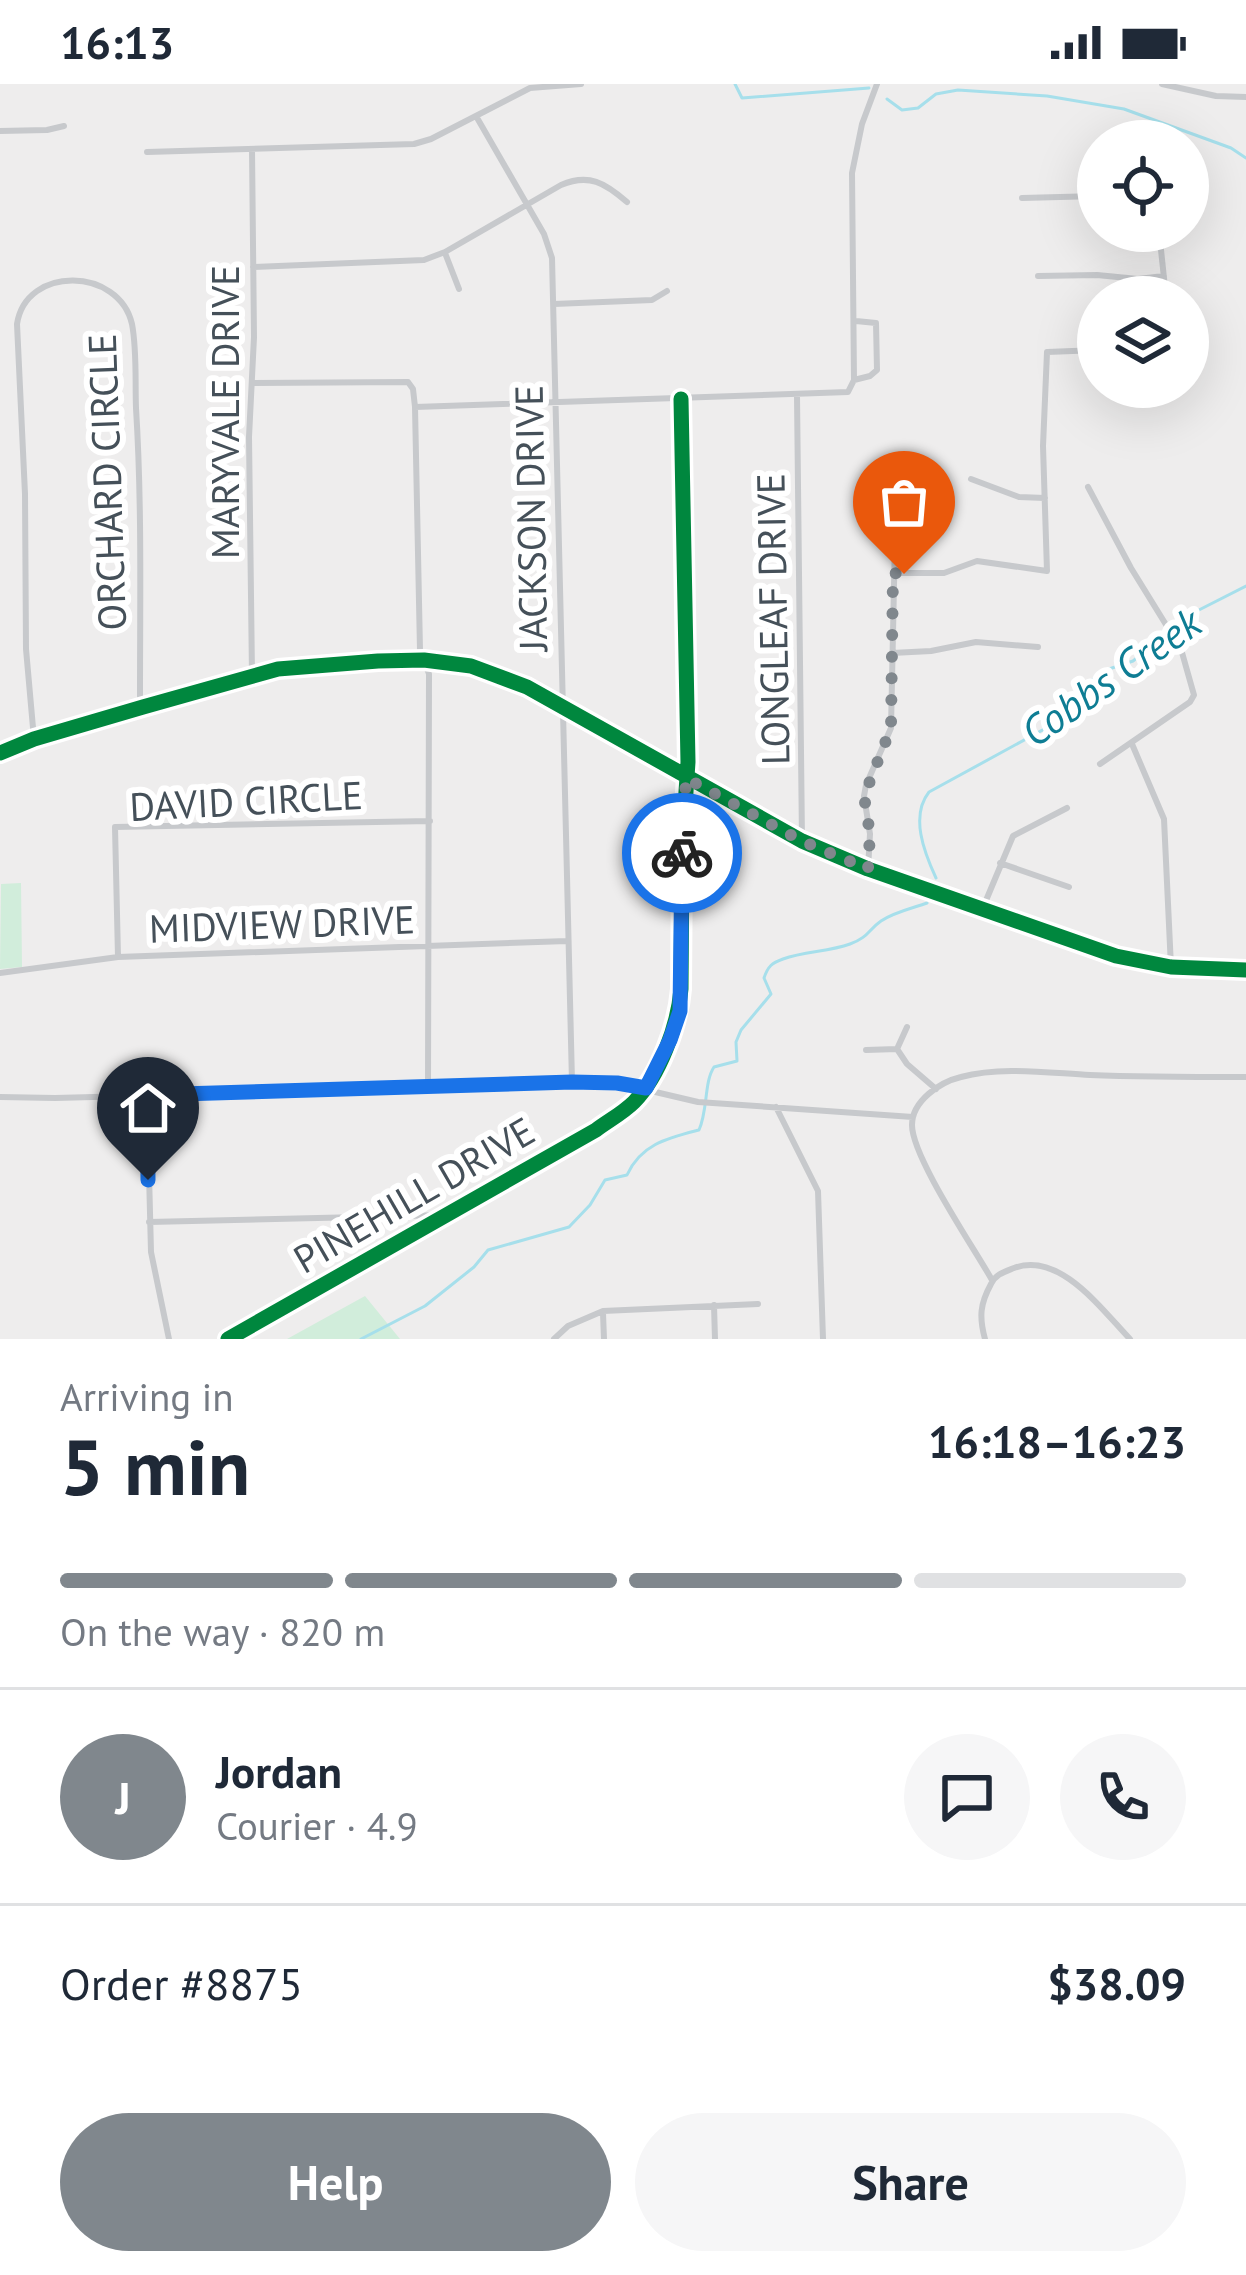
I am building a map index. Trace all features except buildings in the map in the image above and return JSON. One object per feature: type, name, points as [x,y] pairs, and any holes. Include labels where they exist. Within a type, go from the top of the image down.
[{"type":"street","points":[[148,152],[414,144],[530,88],[581,84]]},
{"type":"street","points":[[415,407],[797,396],[851,390],[852,173],[862,124],[877,84]]},
{"type":"street","points":[[1162,84],[1246,97]]},
{"type":"street","points":[[1205,84],[1205,94]]},
{"type":"street","name":"JACKSON DRIVE","points":[[476,116],[544,234],[552,258],[572,1082]]},
{"type":"street","points":[[0,131],[64,126]]},
{"type":"street","name":"MARYVALE DRIVE","points":[[252,150],[252,675]]},
{"type":"street","points":[[253,267],[424,260],[582,178],[604,184],[627,202]]},
{"type":"street","points":[[1022,198],[1077,197]]},
{"type":"street","points":[[445,252],[459,289]]},
{"type":"street","points":[[1038,276],[1113,276]]},
{"type":"street","name":"ORCHARD CIRCLE","points":[[34,739],[26,650],[26,494],[17,324],[26,301],[68,280],[98,284],[114,293],[131,324],[140,478],[143,706]]},
{"type":"street","points":[[554,304],[652,300],[667,291]]},
{"type":"street","points":[[854,321],[876,323],[877,370],[854,380]]},
{"type":"street","points":[[893,573],[944,573],[977,561],[1047,571],[1043,446],[1047,352],[1077,351]]},
{"type":"street","points":[[253,383],[408,382],[413,389],[420,650],[429,674],[428,1086]]},
{"type":"street","name":"LONGLEAF DRIVE","points":[[797,396],[802,841]]},
{"type":"street","name":"PINEHILL DRIVE","points":[[229,1339],[596,1130],[646,1088],[670,1040],[680,1011],[688,762],[681,399]]},
{"type":"street","points":[[971,479],[1019,497],[1045,498]]},
{"type":"street","points":[[1088,487],[1181,649],[1194,694],[1190,702],[1100,764]]},
{"type":"street","points":[[868,869],[870,834],[864,796],[891,728],[896,491]]},
{"type":"street","points":[[892,653],[976,642],[1038,647]]},
{"type":"street","points":[[0,753],[143,706],[297,666],[424,660],[471,666],[561,707],[802,841],[868,869],[1116,956],[1171,967],[1246,970]]},
{"type":"street","points":[[1132,744],[1164,819],[1171,967]]},
{"type":"street","points":[[982,910],[1013,836],[1067,808]]},
{"type":"street","name":"DAVID CIRCLE","points":[[118,957],[115,827],[430,821]]},
{"type":"street","points":[[1000,863],[1069,887]]},
{"type":"street","name":"MIDVIEW DRIVE","points":[[0,973],[118,957],[567,941]]},
{"type":"street","points":[[897,1049],[907,1028]]},
{"type":"street","points":[[866,1050],[897,1049]]},
{"type":"street","points":[[897,1049],[936,1089]]},
{"type":"street","points":[[992,1280],[930,1174],[914,1137],[912,1125],[920,1103],[936,1089],[966,1075],[1019,1072],[1246,1077]]},
{"type":"street","points":[[0,1097],[572,1082],[617,1083],[698,1102],[914,1117]]},
{"type":"street","points":[[147,1095],[151,1252],[170,1339]]},
{"type":"street","points":[[776,1107],[818,1191],[824,1339]]},
{"type":"street","points":[[149,1222],[446,1215]]},
{"type":"street","points":[[985,1339],[979,1319],[992,1280],[1028,1263],[1062,1274],[1130,1339]]},
{"type":"street","points":[[554,1339],[568,1326],[603,1311],[758,1304]]},
{"type":"street","points":[[714,1305],[715,1339]]},
{"type":"street","points":[[603,1311],[604,1339]]},
{"type":"green space","points":[[21,883],[22,967],[0,969],[1,884]]},
{"type":"green space","points":[[365,1296],[400,1339],[287,1339]]},
{"type":"waterway","points":[[735,84],[742,98],[869,88]]},
{"type":"waterway","points":[[887,99],[902,110],[918,108],[936,94],[958,90],[1047,96],[1124,109],[1231,148],[1246,158]]},
{"type":"waterway","name":"Cobbs Creek","points":[[936,878],[920,823],[929,792],[1070,715],[1091,681],[1133,661],[1193,613],[1246,586]]},
{"type":"waterway","name":"Cobbs Creek","points":[[361,1339],[425,1306],[488,1250],[569,1227],[605,1180],[627,1175],[640,1156],[657,1144],[699,1130],[711,1073],[714,1067],[737,1061],[741,1030],[771,994],[764,978],[773,964],[850,944],[886,918],[927,903]]},
{"type":"cycle path","points":[[228,1339],[596,1130],[634,1102],[660,1064],[681,989],[688,762],[681,399]]},
{"type":"cycle path","points":[[0,753],[278,669],[424,660],[471,666],[527,687],[802,841],[868,869],[1116,956],[1171,967],[1246,970]]},
{"type":"way so far","points":[[682,853],[686,778],[802,841],[868,869],[870,834],[864,796],[891,728],[893,573],[904,574]]},
{"type":"route","points":[[148,1180],[147,1095],[572,1082],[646,1088],[680,1011],[682,853]]}]
